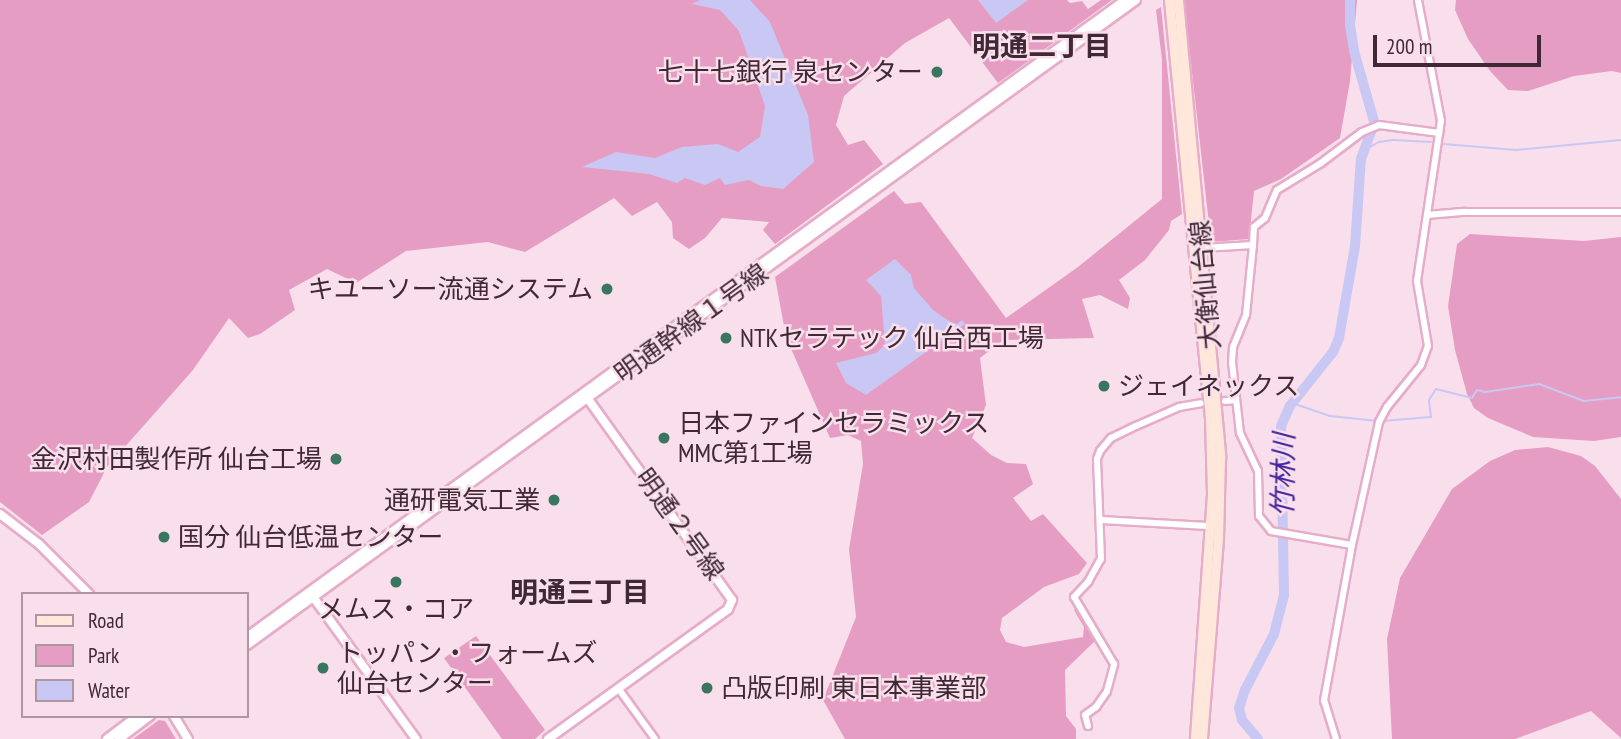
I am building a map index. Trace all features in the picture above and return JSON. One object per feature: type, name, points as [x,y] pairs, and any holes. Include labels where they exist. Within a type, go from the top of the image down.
[{"type":"main road","name":"大衡仙台線","points":[[1169,0],[1178,64],[1210,417],[1209,526],[1195,739]]},
{"type":"main road","name":"大衡仙台線","points":[[1178,0],[1203,248],[1220,457],[1218,539],[1202,739]]},
{"type":"street","points":[[586,395],[1125,0]]},
{"type":"street","name":"明通幹線１号線","points":[[248,644],[311,594],[1136,0]]},
{"type":"street","points":[[1336,739],[1324,700],[1352,545],[1379,422],[1392,400],[1421,365],[1427,351],[1418,287],[1441,121],[1418,0]]},
{"type":"street","points":[[1352,545],[1271,531],[1259,516],[1258,471],[1240,433],[1233,348],[1246,316],[1254,227],[1265,218],[1267,208],[1277,190],[1321,163],[1362,132],[1378,125],[1438,133]]},
{"type":"street","points":[[1427,215],[1465,212],[1621,212]]},
{"type":"street","points":[[1203,248],[1253,246]]},
{"type":"street","name":"明通２号線","points":[[548,739],[728,609],[732,600],[586,395]]},
{"type":"street","points":[[1225,401],[1237,400]]},
{"type":"street","points":[[1088,726],[1085,715],[1096,707],[1107,691],[1114,664],[1074,597],[1088,582],[1101,559],[1097,459],[1104,444],[1180,407],[1201,403]]},
{"type":"street","points":[[0,514],[39,544],[87,592]]},
{"type":"street","points":[[1100,520],[1209,526]]},
{"type":"street","points":[[248,636],[311,594],[416,739]]},
{"type":"street","points":[[618,688],[655,739]]},
{"type":"street","points":[[107,739],[135,718]]},
{"type":"street","points":[[119,739],[147,718]]},
{"type":"street","points":[[175,718],[188,739]]},
{"type":"green space","points":[[0,0],[1067,0],[1070,3],[1082,1],[1088,9],[1101,0],[1112,0],[998,83],[949,18],[905,43],[844,96],[836,125],[848,145],[864,140],[883,164],[775,244],[763,230],[769,222],[722,218],[705,238],[689,249],[673,238],[672,222],[657,202],[632,216],[614,198],[525,252],[488,242],[406,251],[356,283],[327,269],[289,290],[295,310],[260,334],[248,338],[229,318],[193,370],[107,467],[89,502],[42,535],[0,502]]},
{"type":"green space","points":[[1184,0],[1357,0],[1350,81],[1340,138],[1281,179],[1254,191],[1249,239],[1211,242]]},
{"type":"green space","points":[[1456,0],[1621,0],[1621,73],[1612,71],[1574,76],[1528,91],[1508,90],[1490,71],[1468,39],[1455,10]]},
{"type":"green space","points":[[1161,7],[1182,214],[1171,221],[1169,230],[1145,260],[1119,280],[1130,298],[1128,309],[1100,295],[1082,299],[1094,338],[1003,340],[980,358],[986,405],[972,438],[991,455],[1007,463],[1026,464],[1033,484],[1013,498],[1031,521],[1043,514],[1087,563],[1079,574],[1044,587],[1002,618],[1000,630],[1006,642],[1024,647],[1083,637],[1084,627],[1074,610],[1076,608],[1097,639],[1065,670],[1066,716],[1076,729],[1076,739],[845,739],[823,700],[856,617],[849,549],[863,464],[861,441],[848,435],[830,438],[786,337],[775,277],[894,191],[905,204],[921,202],[1006,318],[1078,267],[1162,199],[1162,60],[1156,10]]},
{"type":"green space","points":[[1470,234],[1584,241],[1621,237],[1621,437],[1594,441],[1533,437],[1488,418],[1474,408],[1467,394],[1455,350],[1448,306],[1457,244]]},
{"type":"green space","points":[[1548,447],[1581,456],[1595,466],[1621,499],[1621,738],[1591,711],[1515,739],[1392,739],[1387,639],[1400,578],[1452,489],[1490,461],[1515,450]]},
{"type":"green space","points":[[476,636],[545,730],[535,739],[502,739],[444,658]]},
{"type":"green space","points":[[159,720],[165,721],[176,739],[133,739]]},
{"type":"water","points":[[700,0],[750,0],[770,22],[808,115],[814,162],[783,189],[761,186],[749,180],[725,185],[720,178],[705,185],[685,178],[677,183],[649,174],[582,167],[616,152],[655,158],[682,147],[718,144],[738,152],[760,137],[765,106],[739,31],[720,10],[692,4]]},
{"type":"water","points":[[978,0],[1028,0],[996,23]]},
{"type":"water","points":[[895,259],[911,275],[914,288],[933,310],[949,321],[957,324],[962,320],[965,324],[866,395],[846,383],[836,363],[876,353],[885,345],[881,296],[866,280]]},
{"type":"waterway","name":"竹林川","points":[[1350,0],[1354,51],[1374,121]]},
{"type":"waterway","name":"竹林川","points":[[1258,739],[1242,720],[1239,708],[1245,690],[1274,634],[1284,595],[1281,426],[1290,406],[1333,352],[1339,338],[1355,246],[1361,159],[1371,131]]},
{"type":"waterway","points":[[1365,150],[1379,142],[1393,140],[1431,142]]},
{"type":"waterway","points":[[1444,144],[1516,150],[1621,140]]},
{"type":"waterway","points":[[1383,421],[1431,417],[1429,400],[1436,389],[1472,398],[1477,390],[1485,392],[1539,384],[1584,401],[1621,397]]},
{"type":"waterway","points":[[1292,403],[1330,416],[1378,421]]},
{"type":"place","name":"七十七銀行 泉センター","points":[[937,72]]},
{"type":"place","name":"キユーソー流通システム","points":[[607,289]]},
{"type":"place","name":"NTKセラテック 仙台西工場","points":[[726,338]]},
{"type":"place","name":"ジェイネックス","points":[[1104,386]]},
{"type":"place","name":"日本ファインセラミックス MMC第1工場","points":[[664,438]]},
{"type":"place","name":"金沢村田製作所 仙台工場","points":[[336,459]]},
{"type":"place","name":"通研電気工業","points":[[554,500]]},
{"type":"place","name":"国分 仙台低温センター","points":[[164,537]]},
{"type":"place","name":"メムス・コア","points":[[396,582]]},
{"type":"place","name":"トッパン・フォームズ 仙台センター","points":[[323,668]]},
{"type":"place","name":"凸版印刷 東日本事業部","points":[[707,688]]},
{"type":"district","name":"明通二丁目","points":[[1042,46]]},
{"type":"district","name":"明通三丁目","points":[[580,592]]}]
